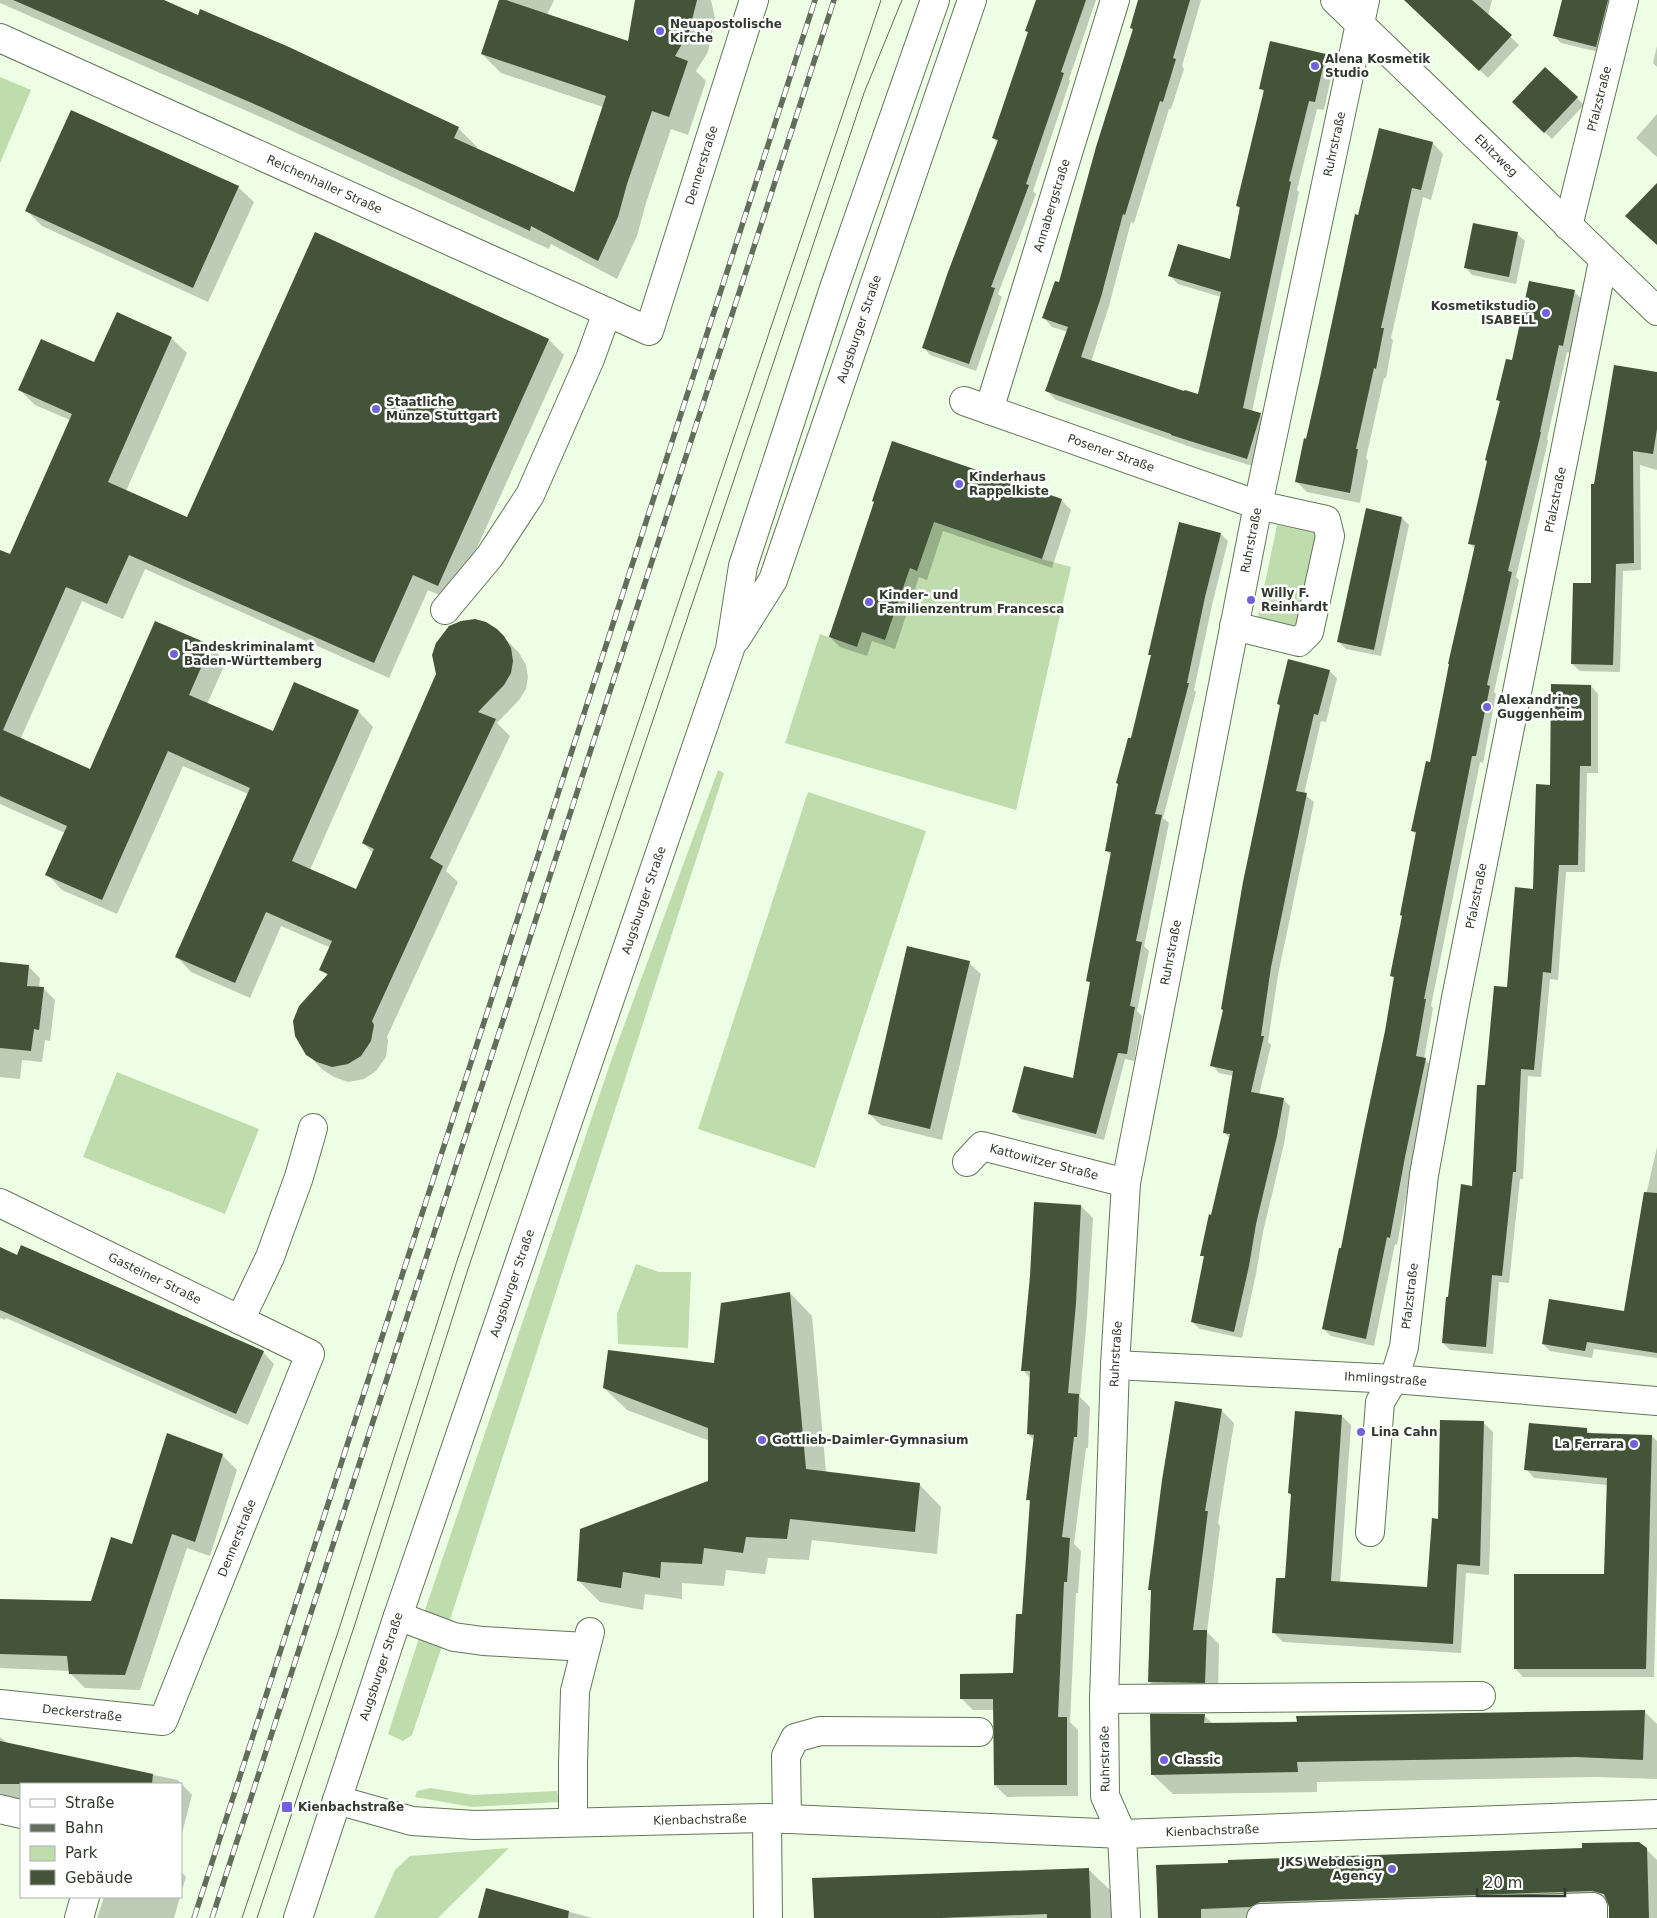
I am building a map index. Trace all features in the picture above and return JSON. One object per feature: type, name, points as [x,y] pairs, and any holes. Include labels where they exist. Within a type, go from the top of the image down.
[{"type":"street","name":"Dennerstraße","points":[[649,331],[754,0]]},
{"type":"street","name":"Augsburger Straße","points":[[298,1918],[398,1616],[730,649],[743,566],[834,288],[935,0]]},
{"type":"street","name":"Augsburger Straße","points":[[730,649],[773,580],[972,0]]},
{"type":"street","name":"Annabergstraße","points":[[989,410],[1114,0]]},
{"type":"street","name":"Ebitzweg","points":[[1335,0],[1362,11],[1568,226],[1657,312]]},
{"type":"street","name":"Pfalzstraße","points":[[1568,226],[1624,0]]},
{"type":"street","name":"Ruhrstraße","points":[[1126,1918],[1122,1834],[1105,1796],[1104,1699],[1115,1365],[1126,1184],[1258,505],[1362,11]]},
{"type":"street","name":"Reichenhaller Straße","points":[[0,38],[649,331]]},
{"type":"street","name":"Pfalzstraße","points":[[1370,1532],[1380,1402],[1394,1379],[1404,1347],[1424,1175],[1456,998],[1602,260]]},
{"type":"street","points":[[445,610],[490,556],[530,495],[590,359],[607,312]]},
{"type":"street","name":"Posener Straße","points":[[964,401],[1258,505],[1326,520],[1330,536],[1309,632],[1299,642],[1234,626]]},
{"type":"street","points":[[240,1320],[270,1257],[300,1177],[312,1128]]},
{"type":"street","name":"Kattowitzer Straße","points":[[967,1162],[982,1146],[1126,1184]]},
{"type":"street","name":"Gasteiner Straße","points":[[0,1203],[310,1354]]},
{"type":"street","name":"Dennerstraße","points":[[164,1721],[310,1354]]},
{"type":"street","name":"Ihmlingstraße","points":[[1115,1365],[1394,1379],[1657,1402]]},
{"type":"street","points":[[398,1616],[454,1637],[483,1641],[588,1640],[576,1691],[573,1822]]},
{"type":"street","points":[[1104,1699],[1481,1696]]},
{"type":"street","name":"Deckerstraße","points":[[0,1704],[164,1721]]},
{"type":"street","points":[[768,1918],[777,1819],[786,1756],[795,1738],[820,1731],[979,1732]]},
{"type":"street","name":"Kienbachstraße","points":[[337,1800],[412,1821],[474,1825],[777,1819],[1122,1834],[1657,1814]]},
{"type":"street","points":[[0,1809],[20,1814]]},
{"type":"street","points":[[79,1918],[85,1898]]},
{"type":"street","points":[[1261,1918],[1593,1907],[1593,1918]]},
{"type":"green space","points":[[0,77],[31,90],[0,163]]},
{"type":"green space","points":[[907,513],[1071,567],[1016,810],[785,743],[820,634],[857,647],[862,632],[885,640],[910,568],[916,571]]},
{"type":"green space","points":[[1277,525],[1320,534],[1302,625],[1295,630],[1257,622]]},
{"type":"green space","points":[[718,770],[724,773],[448,1626],[423,1616],[611,1061]]},
{"type":"green space","points":[[808,792],[926,831],[815,1168],[698,1129]]},
{"type":"green space","points":[[117,1072],[259,1129],[225,1214],[83,1157]]},
{"type":"green space","points":[[636,1264],[659,1272],[691,1272],[688,1348],[618,1344],[617,1314]]},
{"type":"green space","points":[[420,1635],[443,1643],[412,1735],[403,1741],[388,1734]]},
{"type":"green space","points":[[430,1788],[473,1795],[557,1791],[559,1802],[472,1807],[415,1797],[417,1791]]},
{"type":"green space","points":[[509,1848],[438,1918],[374,1918],[395,1870],[410,1856]]},
{"type":"building","points":[[13,0],[164,0],[198,15],[200,9],[289,47],[459,127],[454,138],[574,192],[606,96],[481,54],[499,0],[506,0],[628,41],[635,0],[697,0],[689,32],[675,56],[688,61],[669,117],[652,111],[627,184],[618,217],[598,261],[531,226],[530,231],[261,107]]},
{"type":"building","points":[[1036,0],[1086,0],[1061,72],[1064,73],[1026,184],[1029,185],[991,287],[995,288],[969,364],[922,348],[948,272],[998,140],[992,138],[1028,32],[1025,31]]},
{"type":"building","points":[[1138,0],[1190,0],[1173,58],[1176,59],[1163,102],[1160,101],[1125,215],[1123,214],[1101,297],[1081,357],[1184,391],[1198,394],[1221,292],[1168,276],[1178,244],[1230,259],[1240,207],[1236,206],[1264,90],[1259,89],[1270,41],[1326,54],[1315,102],[1309,101],[1289,181],[1291,182],[1243,408],[1261,413],[1247,459],[1171,435],[1045,391],[1068,327],[1042,318],[1055,281],[1059,282],[1096,147],[1133,29],[1130,28]]},
{"type":"building","points":[[1404,0],[1472,0],[1512,35],[1479,71]]},
{"type":"building","points":[[1562,0],[1608,0],[1596,47],[1553,36]]},
{"type":"building","points":[[1545,67],[1578,97],[1544,133],[1512,102]]},
{"type":"building","points":[[71,110],[239,186],[193,288],[25,211]]},
{"type":"building","points":[[1379,128],[1433,142],[1421,190],[1412,188],[1381,328],[1384,328],[1376,369],[1374,368],[1356,449],[1358,449],[1350,493],[1295,482],[1304,438],[1306,439],[1320,378],[1355,214],[1358,215]]},
{"type":"building","points":[[1657,183],[1657,245],[1625,216]]},
{"type":"building","points":[[1473,223],[1518,232],[1509,277],[1464,268]]},
{"type":"building","points":[[315,232],[549,339],[438,586],[413,575],[374,663],[129,555],[107,604],[66,587],[3,730],[90,769],[155,621],[211,645],[189,695],[273,731],[294,682],[359,710],[292,861],[356,889],[374,849],[362,843],[436,674],[432,655],[436,643],[449,626],[461,621],[475,619],[486,622],[504,636],[511,648],[513,661],[511,673],[504,685],[478,712],[496,719],[430,858],[443,866],[372,1021],[374,1025],[371,1041],[361,1056],[348,1064],[332,1067],[317,1062],[306,1055],[295,1036],[293,1021],[299,1006],[328,974],[319,970],[332,941],[266,912],[235,983],[175,957],[250,788],[168,751],[102,900],[45,875],[67,826],[0,796],[0,550],[10,554],[72,414],[18,390],[41,339],[94,362],[117,312],[172,337],[108,482],[187,517]]},
{"type":"building","points":[[1529,281],[1575,290],[1563,346],[1559,345],[1541,432],[1508,571],[1512,572],[1487,685],[1490,686],[1476,756],[1472,756],[1424,999],[1426,999],[1416,1056],[1426,1058],[1390,1238],[1387,1237],[1366,1339],[1322,1329],[1339,1248],[1341,1248],[1385,1031],[1394,977],[1390,976],[1416,832],[1411,831],[1426,761],[1430,762],[1448,664],[1475,545],[1468,544],[1487,461],[1485,460],[1500,401],[1496,400],[1506,359],[1512,360]]},
{"type":"building","points":[[1614,365],[1657,372],[1657,429],[1653,454],[1633,451],[1634,563],[1616,564],[1613,665],[1571,664],[1573,583],[1591,583],[1591,484],[1594,484]]},
{"type":"building","points":[[892,441],[1062,499],[1042,559],[934,522],[917,571],[910,568],[885,640],[862,632],[857,647],[829,637],[874,502],[872,501]]},
{"type":"building","points":[[1366,508],[1402,517],[1374,650],[1337,642]]},
{"type":"building","points":[[1179,522],[1221,533],[1205,597],[1187,683],[1189,683],[1155,814],[1162,815],[1136,941],[1142,942],[1130,1006],[1135,1007],[1127,1054],[1118,1053],[1096,1134],[1012,1112],[1024,1066],[1073,1078],[1090,982],[1086,981],[1111,852],[1105,851],[1118,784],[1116,783],[1128,738],[1131,738],[1151,655],[1148,655]]},
{"type":"building","points":[[1288,659],[1330,670],[1318,715],[1314,714],[1296,791],[1307,793],[1271,967],[1261,1036],[1264,1036],[1251,1092],[1284,1098],[1234,1332],[1191,1322],[1204,1256],[1200,1256],[1230,1134],[1223,1133],[1233,1071],[1210,1066],[1223,1010],[1221,1009],[1243,882],[1280,705],[1277,704]]},
{"type":"building","points":[[1551,684],[1591,685],[1591,766],[1580,766],[1578,865],[1559,865],[1551,973],[1543,972],[1534,1070],[1521,1069],[1516,1172],[1513,1172],[1502,1276],[1492,1275],[1486,1347],[1442,1343],[1461,1184],[1472,1186],[1477,1085],[1485,1085],[1494,986],[1507,987],[1515,887],[1533,889],[1536,784],[1550,785]]},
{"type":"building","points":[[907,946],[970,961],[930,1129],[868,1114]]},
{"type":"building","points":[[0,962],[29,965],[27,986],[44,987],[39,1030],[34,1029],[31,1051],[0,1048]]},
{"type":"building","points":[[1644,1192],[1657,1193],[1657,1353],[1587,1342],[1585,1351],[1542,1344],[1549,1299],[1624,1311]]},
{"type":"building","points":[[1034,1202],[1081,1205],[1076,1303],[1068,1393],[1079,1394],[1077,1437],[1074,1437],[1062,1537],[1070,1538],[1067,1582],[1064,1582],[1058,1717],[1067,1717],[1067,1785],[994,1785],[993,1699],[960,1699],[960,1674],[1013,1673],[1016,1614],[1022,1614],[1030,1500],[1026,1500],[1034,1435],[1027,1434],[1030,1371],[1021,1371],[1030,1276]]},
{"type":"building","points":[[21,1245],[264,1351],[236,1414],[0,1310],[0,1247],[17,1255]]},
{"type":"building","points":[[790,1292],[806,1469],[920,1483],[915,1532],[790,1519],[787,1539],[746,1537],[743,1553],[704,1548],[702,1564],[661,1562],[660,1578],[623,1572],[621,1588],[577,1581],[580,1529],[708,1481],[708,1428],[603,1388],[608,1350],[714,1363],[721,1303]]},
{"type":"building","points":[[1175,1401],[1222,1409],[1205,1511],[1208,1511],[1193,1630],[1207,1630],[1205,1683],[1148,1682],[1151,1590],[1148,1590],[1162,1480]]},
{"type":"building","points":[[1295,1411],[1342,1415],[1331,1581],[1427,1587],[1432,1518],[1438,1519],[1440,1420],[1484,1421],[1480,1566],[1457,1564],[1453,1644],[1272,1633],[1276,1578],[1285,1578],[1291,1494],[1288,1493]]},
{"type":"building","points":[[1529,1423],[1587,1428],[1587,1433],[1652,1435],[1646,1669],[1514,1669],[1514,1574],[1604,1574],[1607,1478],[1524,1470]]},
{"type":"building","points":[[167,1433],[223,1454],[195,1542],[172,1534],[125,1675],[69,1674],[67,1656],[0,1654],[0,1599],[91,1601],[111,1537],[132,1544]]},
{"type":"building","points":[[1645,1710],[1643,1760],[1576,1757],[1297,1762],[1298,1772],[1151,1775],[1150,1714],[1205,1714],[1204,1723],[1297,1722],[1296,1716]]},
{"type":"building","points":[[0,1741],[153,1774],[152,1783],[0,1784]]},
{"type":"building","points":[[1639,1842],[1647,1848],[1649,1918],[1609,1918],[1609,1906],[1604,1894],[1592,1891],[1260,1902],[1250,1907],[1201,1909],[1201,1918],[1158,1918],[1156,1865],[1228,1863],[1228,1860],[1582,1848],[1582,1843]]},
{"type":"building","points":[[1089,1868],[1091,1918],[1047,1918],[1047,1914],[941,1918],[814,1918],[812,1878]]},
{"type":"building","points":[[486,1888],[569,1911],[568,1918],[478,1918]]},
{"type":"tram line","points":[[242,1918],[339,1629],[456,1264],[881,0]]},
{"type":"tram line","points":[[257,1918],[354,1627],[468,1269],[864,93],[902,0]]},
{"type":"railway","points":[[194,1918],[815,0]]},
{"type":"railway","points":[[212,1918],[834,0]]},
{"type":"place","name":"Neuapostolische Kirche","points":[[660,31]]},
{"type":"place","name":"Alena Kosmetik Studio","points":[[1315,66]]},
{"type":"place","name":"Kosmetikstudio ISABELL","points":[[1546,313]]},
{"type":"place","name":"Staatliche Münze Stuttgart","points":[[376,409]]},
{"type":"place","name":"Kinderhaus Rappelkiste","points":[[959,484]]},
{"type":"place","name":"Willy F. Reinhardt","points":[[1251,600]]},
{"type":"place","name":"Kinder- und Familienzentrum Francesca","points":[[869,602]]},
{"type":"place","name":"Landeskriminalamt Baden-Württemberg","points":[[174,654]]},
{"type":"place","name":"Alexandrine Guggenheim","points":[[1487,707]]},
{"type":"place","name":"Lina Cahn","points":[[1361,1432]]},
{"type":"place","name":"Gottlieb-Daimler-Gymnasium","points":[[762,1440]]},
{"type":"place","name":"La Ferrara","points":[[1634,1444]]},
{"type":"place","name":"Classic","points":[[1164,1760]]},
{"type":"place","name":"Kienbachstraße","points":[[287,1807]]},
{"type":"place","name":"JKS Webdesign Agency","points":[[1392,1869]]}]
